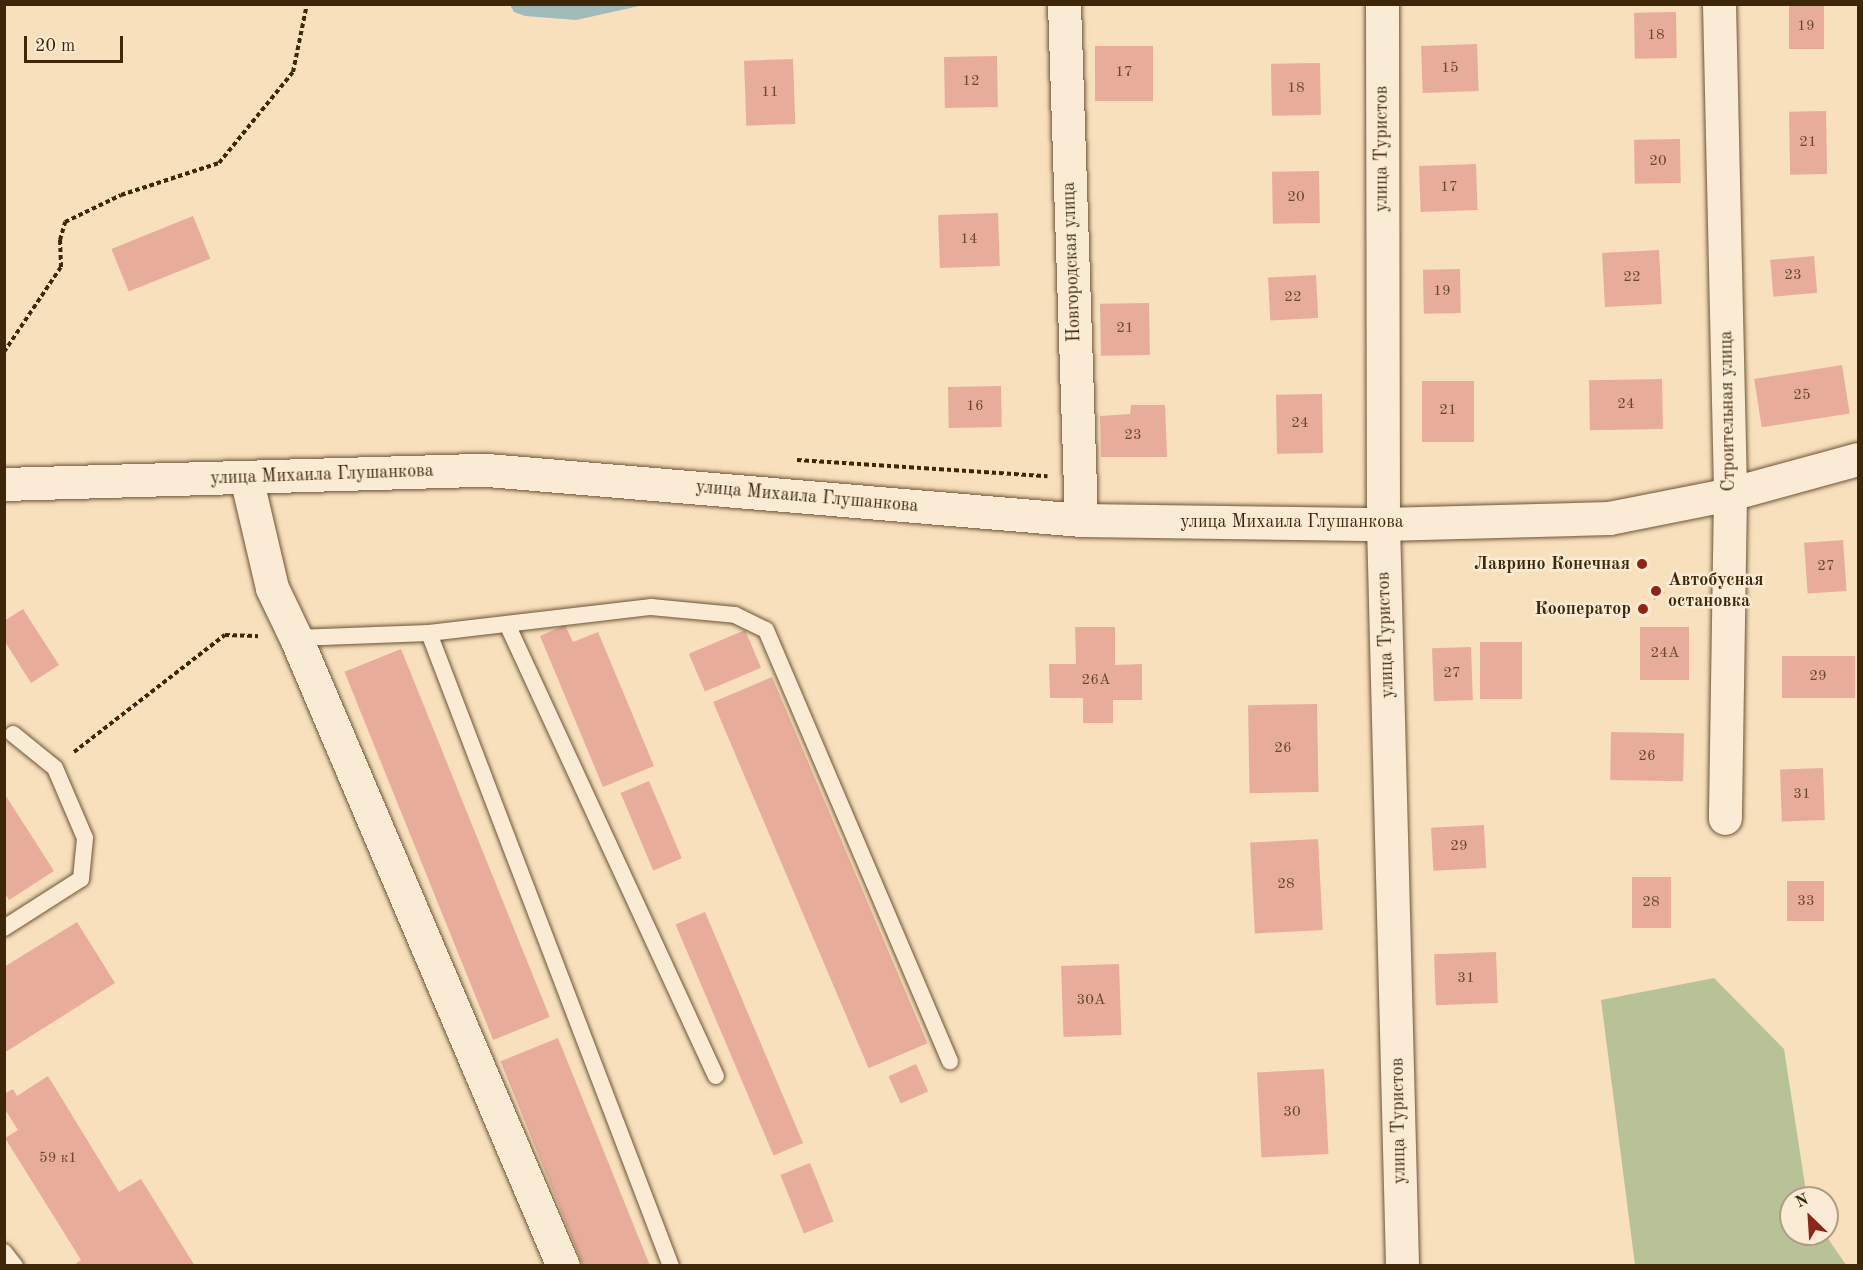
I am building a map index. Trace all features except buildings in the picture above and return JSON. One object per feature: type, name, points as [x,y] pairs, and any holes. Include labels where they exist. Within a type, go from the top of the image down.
[{"type":"street","name":"Новгородская улица","points":[[1064,4],[1081,520]]},
{"type":"street","name":"улица Туристов","points":[[1382,4],[1383,524],[1402,1266]]},
{"type":"street","name":"Строительная улица","points":[[1719,4],[1730,494],[1725,818]]},
{"type":"street","name":"улица Михаила Глушанкова","points":[[4,484],[488,470],[1081,520],[1383,524],[1609,518],[1730,494],[1858,459]]},
{"type":"street","points":[[246,477],[272,588],[297,638],[562,1266]]},
{"type":"lane","points":[[297,638],[429,633],[651,607],[735,615],[766,630],[950,1060]]},
{"type":"lane","points":[[507,624],[716,1076]]},
{"type":"lane","points":[[429,633],[671,1266]]},
{"type":"lane","points":[[4,928],[81,879],[85,838],[55,768],[13,734]]},
{"type":"lane","points":[[4,1252],[15,1266]]},
{"type":"path","points":[[4,352],[61,267],[60,240],[65,222],[121,195],[219,163],[293,72],[307,4]]},
{"type":"path","points":[[55,768],[134,702],[225,635],[297,638]]},
{"type":"green space","points":[[1714,978],[1784,1049],[1805,1186],[1779,1186],[1779,1246],[1833,1246],[1846,1265],[1635,1265],[1601,1000]]},
{"type":"water","points":[[510,5],[644,5],[576,20],[525,16],[514,12]]},
{"type":"place","name":"Лаврино Конечная","points":[[1642,564]]},
{"type":"place","name":"Автобусная остановка","points":[[1656,591]]},
{"type":"place","name":"Кооператор","points":[[1643,609]]}]
